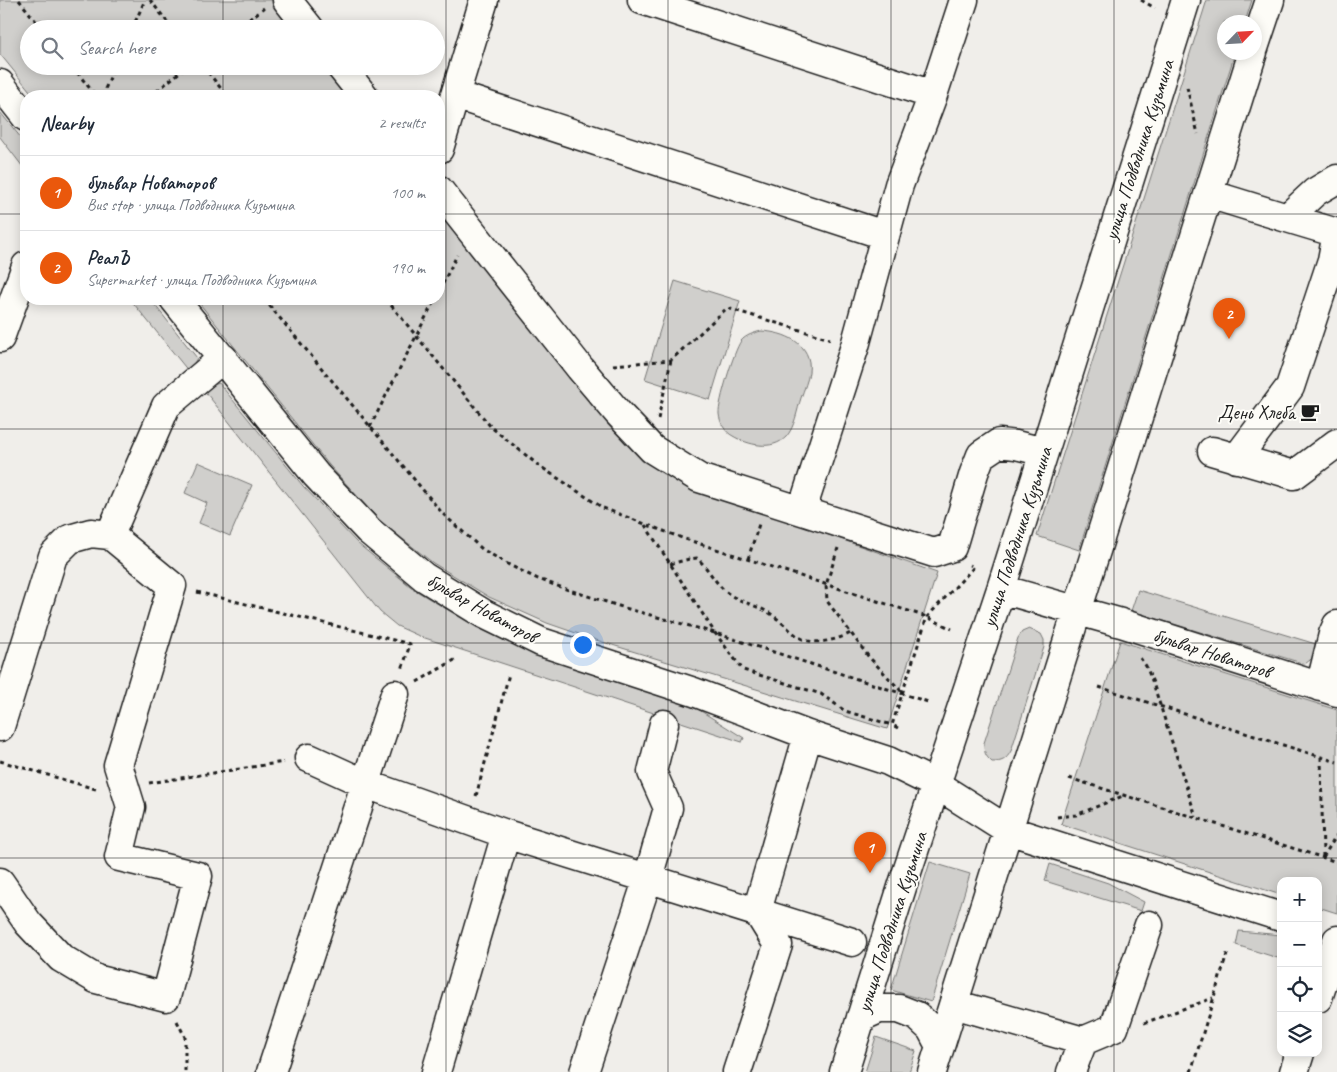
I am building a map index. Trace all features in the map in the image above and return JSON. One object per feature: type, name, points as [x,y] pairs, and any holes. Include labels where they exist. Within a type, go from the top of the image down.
[{"type":"street","points":[[445,129],[484,0]]},
{"type":"street","points":[[642,0],[933,95]]},
{"type":"street","points":[[802,510],[855,346],[898,185],[933,95],[964,0]]},
{"type":"street","name":"улица Подводника Кузьмина","points":[[844,1072],[1001,589],[1186,0]]},
{"type":"street","points":[[1262,24],[1270,0]]},
{"type":"street","points":[[277,3],[299,20]]},
{"type":"street","points":[[932,1072],[1251,60]]},
{"type":"street","points":[[347,75],[359,90]]},
{"type":"street","points":[[0,84],[20,109]]},
{"type":"street","points":[[455,95],[884,236]]},
{"type":"street","points":[[1287,218],[1315,192],[1337,179]]},
{"type":"street","points":[[1209,194],[1337,233],[1332,260],[1290,387],[1224,455],[1294,475],[1337,443]]},
{"type":"street","points":[[445,198],[618,413],[652,448],[699,478],[934,553],[952,547],[974,473],[982,455],[999,444],[1016,445],[1044,452]]},
{"type":"street","points":[[0,338],[20,283]]},
{"type":"street","name":"бульвар Новаторов","points":[[179,305],[316,475],[368,530],[424,577],[484,614],[541,642],[694,692],[808,735],[888,761],[937,785],[1008,830],[1277,916]]},
{"type":"street","points":[[110,535],[166,406],[223,358]]},
{"type":"street","points":[[0,727],[53,556],[70,538],[91,533],[110,535],[172,586],[118,764],[131,807],[119,857],[198,876],[166,998],[96,979],[61,958],[28,923],[0,882]]},
{"type":"street","name":"бульвар Новаторов","points":[[1001,589],[1121,623],[1328,689]]},
{"type":"street","points":[[1328,689],[1337,624]]},
{"type":"street","points":[[271,1072],[366,784],[403,684]]},
{"type":"street","points":[[584,1072],[648,878],[668,808],[652,772],[664,724]]},
{"type":"street","points":[[737,1072],[778,945],[757,911],[808,735]]},
{"type":"street","points":[[309,758],[366,784],[506,834],[852,942]]},
{"type":"street","points":[[436,1072],[506,834]]},
{"type":"street","points":[[954,1004],[1083,1041],[1114,1028],[1149,925]]},
{"type":"street","points":[[1322,930],[1337,935]]},
{"type":"street","points":[[1322,986],[1337,940]]},
{"type":"street","points":[[861,1017],[879,1009],[899,1009],[917,1016],[924,1022],[931,1029],[940,1046]]},
{"type":"street","points":[[1071,1072],[1083,1041]]},
{"type":"street","points":[[1294,1072],[1299,1057]]},
{"type":"path","points":[[19,0],[35,20]]},
{"type":"path","points":[[136,20],[144,0]]},
{"type":"path","points":[[150,0],[166,20]]},
{"type":"path","points":[[1140,0],[1155,7],[1174,38]]},
{"type":"path","points":[[250,20],[277,3]]},
{"type":"path","points":[[79,75],[91,90]]},
{"type":"path","points":[[105,90],[111,75]]},
{"type":"path","points":[[158,90],[176,75]]},
{"type":"path","points":[[210,75],[221,90]]},
{"type":"path","points":[[1186,83],[1199,137]]},
{"type":"path","points":[[445,279],[470,230]]},
{"type":"path","points":[[269,305],[443,514],[482,549],[510,566],[566,589],[625,608],[715,633],[928,702]]},
{"type":"path","points":[[391,305],[491,427],[538,464],[603,508],[748,559],[927,617],[952,629]]},
{"type":"path","points":[[370,426],[432,305]]},
{"type":"path","points":[[652,448],[671,360],[727,308],[855,346]]},
{"type":"path","points":[[650,362],[671,360]]},
{"type":"path","points":[[748,559],[767,499]]},
{"type":"path","points":[[645,524],[715,633],[743,670],[821,694],[845,711],[898,728]]},
{"type":"path","points":[[846,524],[826,584],[827,601],[868,656],[903,693]]},
{"type":"path","points":[[670,564],[697,558],[721,588],[732,597],[766,611],[798,637],[811,642],[823,642],[841,638],[850,633]]},
{"type":"path","points":[[892,726],[927,617],[974,566]]},
{"type":"path","points":[[190,590],[410,644],[403,684]]},
{"type":"path","points":[[1135,651],[1146,666],[1196,817]]},
{"type":"path","points":[[403,684],[458,658]]},
{"type":"path","points":[[469,821],[509,674]]},
{"type":"path","points":[[1100,687],[1337,762]]},
{"type":"path","points":[[1321,757],[1323,858]]},
{"type":"path","points":[[0,761],[104,792],[126,786],[309,758]]},
{"type":"path","points":[[1070,778],[1337,862]]},
{"type":"path","points":[[1056,817],[1076,815],[1125,795]]},
{"type":"path","points":[[1323,858],[1337,835]]},
{"type":"path","points":[[1191,1072],[1228,951]]},
{"type":"path","points":[[166,998],[185,1037],[185,1072]]},
{"type":"path","points":[[1114,1028],[1134,1027],[1214,998]]},
{"type":"shaded area","points":[[0,0],[273,0],[289,20],[20,20],[20,75],[333,75],[345,90],[29,90],[0,54]]},
{"type":"shaded area","points":[[1207,0],[1252,0],[1247,15],[1217,15],[1217,60],[1233,60],[1079,550],[1037,536]]},
{"type":"shaded area","points":[[0,112],[20,137],[20,163],[0,137]]},
{"type":"shaded area","points":[[445,213],[695,488],[937,573],[887,729],[596,640],[547,623],[489,597],[433,563],[379,520],[329,465],[201,305],[445,305]]},
{"type":"shaded area","points":[[675,281],[740,301],[710,400],[645,379]]},
{"type":"shaded area","points":[[135,305],[155,305],[197,358],[189,372]]},
{"type":"shaded area","points":[[761,331],[779,334],[795,341],[802,347],[809,362],[808,378],[792,428],[786,437],[774,444],[767,445],[746,442],[730,434],[723,427],[719,414],[724,389],[738,346],[745,337]]},
{"type":"shaded area","points":[[219,383],[303,486],[357,543],[415,590],[473,625],[534,653],[688,703],[744,738],[742,742],[419,636],[397,626],[380,612],[203,389]]},
{"type":"shaded area","points":[[198,462],[252,485],[230,536],[199,523],[207,503],[185,493]]},
{"type":"shaded area","points":[[1138,590],[1319,645],[1315,656],[1305,664],[1131,611]]},
{"type":"shaded area","points":[[1029,629],[1041,634],[1044,640],[1044,647],[1011,751],[1003,760],[992,762],[985,754],[984,743],[1018,638],[1022,632]]},
{"type":"shaded area","points":[[1120,641],[1337,710],[1337,913],[1322,908],[1322,877],[1277,877],[1277,894],[1061,824]]},
{"type":"shaded area","points":[[930,862],[970,874],[931,1002],[891,990]]},
{"type":"shaded area","points":[[1050,864],[1108,883],[1144,902],[1141,911],[1045,881]]},
{"type":"shaded area","points":[[1239,931],[1277,935],[1277,958],[1236,945]]},
{"type":"shaded area","points":[[876,1037],[916,1051],[909,1072],[865,1072]]},
{"type":"place","name":"РеалЪ","points":[[1229,339]]},
{"type":"place","name":"День Хлеба","points":[[1310,412]]},
{"type":"place","name":"бульвар Новаторов","points":[[870,873]]}]
